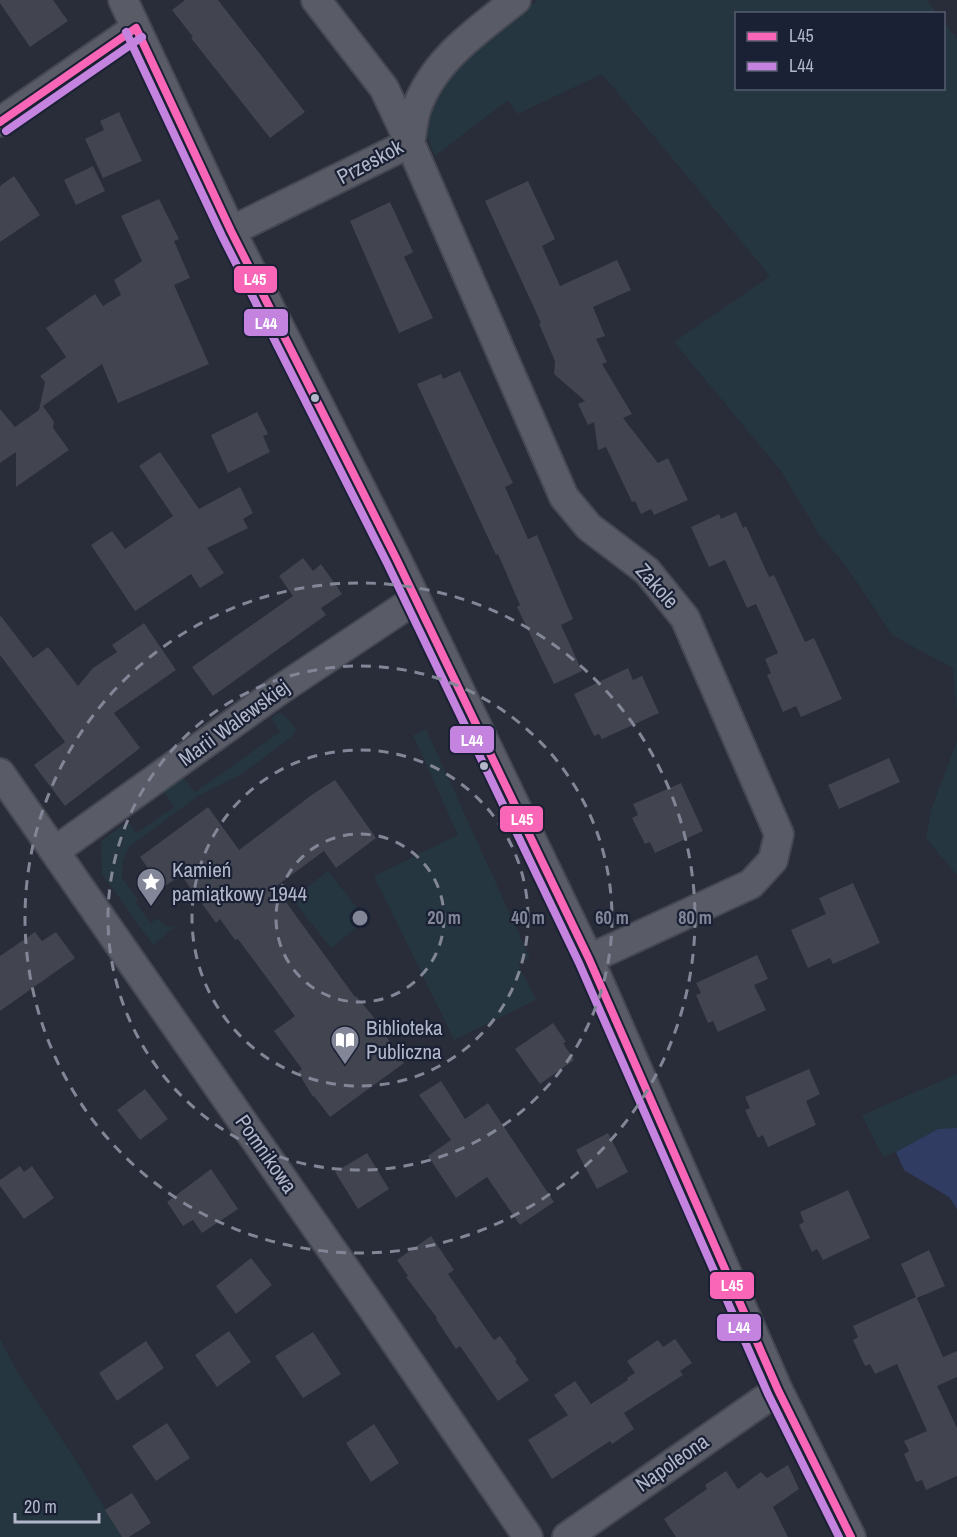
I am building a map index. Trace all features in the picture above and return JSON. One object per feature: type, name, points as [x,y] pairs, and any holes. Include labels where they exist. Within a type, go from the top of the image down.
[{"type":"street","points":[[123,0],[231,231],[416,599],[589,959],[778,1390],[851,1537]]},
{"type":"street","name":"Zakole","points":[[316,0],[384,88],[564,497],[589,527],[647,571],[685,618],[779,834],[773,860],[751,884],[589,959]]},
{"type":"street","name":"Przeskok","points":[[231,231],[410,143],[416,110],[434,76],[450,55],[473,33],[516,0]]},
{"type":"street","points":[[0,122],[136,28]]},
{"type":"street","name":"Marii Walewskiej","points":[[55,851],[281,689],[416,599]]},
{"type":"street","name":"Pomnikowa","points":[[0,773],[347,1271],[528,1537]]},
{"type":"street","name":"Napoleona","points":[[567,1537],[778,1390]]},
{"type":"shaded area","points":[[538,0],[927,0],[936,12],[735,12],[735,90],[945,90],[945,23],[957,39],[957,715],[953,668],[893,636],[846,566],[819,534],[781,471],[674,342],[770,276],[602,74],[518,114],[508,100],[435,156],[427,136],[435,94],[441,82],[491,33]]},
{"type":"shaded area","points":[[280,712],[296,729],[294,735],[242,774],[198,796],[129,847],[123,861],[122,878],[138,899],[135,902],[151,923],[157,918],[167,927],[177,925],[153,945],[102,874],[101,841],[128,821],[136,833],[174,807],[162,789],[181,774],[195,792],[280,732],[271,718]]},
{"type":"shaded area","points":[[426,729],[530,958],[518,964],[536,1000],[454,1040],[374,876],[458,835],[413,735]]},
{"type":"shaded area","points":[[957,741],[957,875],[926,838],[932,807]]},
{"type":"shaded area","points":[[328,871],[367,920],[331,948],[292,899]]},
{"type":"shaded area","points":[[957,1074],[957,1128],[938,1129],[883,1157],[862,1115]]},
{"type":"shaded area","points":[[0,1339],[16,1370],[80,1467],[122,1537],[0,1537]]},
{"type":"water","points":[[957,1128],[957,1209],[949,1197],[904,1170],[896,1152],[938,1129]]},
{"type":"building","points":[[0,0],[53,0],[68,21],[30,47]]},
{"type":"building","points":[[185,0],[218,0],[305,112],[270,138],[191,38],[193,37],[172,10]]},
{"type":"building","points":[[119,112],[142,161],[103,178],[85,139],[104,130],[100,121]]},
{"type":"building","points":[[93,166],[105,191],[76,205],[64,180]]},
{"type":"building","points":[[14,176],[40,215],[0,242],[0,186]]},
{"type":"building","points":[[528,181],[555,239],[542,246],[560,286],[617,260],[631,290],[593,307],[605,336],[596,339],[607,362],[602,364],[632,414],[623,418],[658,463],[668,458],[688,500],[654,515],[651,509],[641,514],[635,501],[632,502],[606,447],[598,450],[594,422],[588,425],[578,404],[585,401],[554,374],[555,361],[539,324],[541,323],[485,201]]},
{"type":"building","points":[[159,199],[179,239],[174,241],[190,278],[174,285],[209,364],[118,403],[102,364],[43,406],[54,422],[53,428],[69,450],[16,487],[16,452],[0,463],[0,409],[15,427],[39,410],[45,382],[40,376],[66,357],[46,328],[95,294],[103,306],[121,295],[114,280],[142,261],[121,216]]},
{"type":"building","points":[[390,202],[413,252],[404,257],[433,318],[399,333],[350,221]]},
{"type":"building","points":[[460,371],[513,483],[505,487],[528,539],[537,535],[573,619],[561,625],[582,671],[554,684],[517,607],[520,605],[498,554],[496,555],[417,384],[441,374],[443,379]]},
{"type":"building","points":[[257,412],[268,434],[263,436],[270,452],[228,473],[211,435]]},
{"type":"building","points":[[160,452],[199,509],[240,487],[253,513],[243,519],[248,528],[207,548],[224,573],[200,588],[191,574],[135,611],[91,545],[112,531],[125,549],[173,516],[139,466]]},
{"type":"building","points":[[736,512],[743,528],[746,526],[769,577],[774,575],[805,642],[814,638],[842,699],[801,717],[796,706],[783,712],[767,675],[771,673],[765,659],[778,653],[756,604],[747,608],[725,560],[709,567],[691,527],[719,514],[721,519]]},
{"type":"building","points":[[303,558],[313,571],[321,564],[342,594],[321,608],[326,615],[213,696],[192,667],[293,596],[279,576]]},
{"type":"building","points":[[0,615],[33,658],[48,647],[78,686],[93,668],[117,652],[112,645],[144,623],[176,670],[114,713],[140,748],[65,806],[34,765],[65,742],[0,655]]},
{"type":"building","points":[[628,668],[633,680],[642,676],[659,713],[602,739],[599,734],[594,736],[574,694]]},
{"type":"building","points":[[889,758],[900,782],[839,809],[828,785]]},
{"type":"building","points":[[335,780],[376,838],[336,868],[324,851],[275,887],[355,997],[372,1015],[404,1063],[330,1117],[313,1097],[298,1072],[302,1069],[274,1031],[295,1016],[238,939],[235,940],[220,919],[216,923],[181,875],[162,888],[140,857],[208,807],[239,850]]},
{"type":"building","points":[[681,783],[703,831],[655,853],[650,842],[645,844],[632,818],[638,815],[633,804]]},
{"type":"building","points":[[853,883],[880,943],[833,964],[830,958],[808,968],[791,930],[826,914],[819,898]]},
{"type":"building","points":[[35,932],[42,941],[56,932],[75,958],[0,1011],[0,956]]},
{"type":"building","points":[[757,955],[768,979],[754,985],[766,1010],[718,1032],[713,1021],[708,1023],[696,995],[701,993],[696,983]]},
{"type":"building","points":[[553,1023],[566,1042],[563,1043],[574,1060],[540,1084],[515,1049]]},
{"type":"building","points":[[809,1069],[820,1094],[806,1101],[816,1125],[768,1147],[763,1135],[758,1138],[745,1110],[750,1108],[745,1097]]},
{"type":"building","points":[[441,1081],[465,1119],[488,1103],[554,1202],[520,1225],[487,1177],[456,1198],[428,1156],[451,1140],[419,1095]]},
{"type":"building","points":[[145,1089],[168,1119],[140,1140],[117,1110]]},
{"type":"building","points":[[608,1133],[628,1172],[597,1189],[576,1150]]},
{"type":"building","points":[[367,1153],[389,1189],[358,1209],[335,1172]]},
{"type":"building","points":[[20,1166],[24,1172],[32,1166],[54,1198],[24,1219],[0,1186],[0,1180]]},
{"type":"building","points":[[211,1169],[238,1209],[202,1233],[193,1220],[183,1226],[167,1202]]},
{"type":"building","points":[[848,1190],[870,1238],[823,1260],[817,1249],[812,1252],[799,1225],[804,1222],[800,1212]]},
{"type":"building","points":[[431,1236],[454,1270],[448,1274],[494,1340],[500,1336],[529,1380],[498,1401],[460,1346],[456,1349],[437,1318],[406,1277],[408,1276],[397,1260]]},
{"type":"building","points":[[929,1250],[945,1286],[917,1298],[943,1357],[957,1351],[957,1377],[937,1386],[957,1428],[957,1476],[926,1490],[922,1480],[916,1482],[904,1454],[909,1451],[904,1441],[927,1431],[897,1364],[875,1374],[870,1364],[865,1366],[853,1340],[858,1337],[853,1326],[916,1297],[901,1264]]},
{"type":"building","points":[[251,1258],[272,1285],[236,1314],[216,1286]]},
{"type":"building","points":[[229,1331],[251,1362],[217,1387],[195,1355]]},
{"type":"building","points":[[313,1332],[341,1374],[303,1398],[275,1356]]},
{"type":"building","points":[[675,1339],[692,1363],[680,1371],[683,1375],[624,1413],[634,1429],[612,1444],[610,1441],[552,1479],[528,1440],[568,1415],[554,1395],[575,1381],[591,1404],[635,1373],[627,1361],[658,1340],[663,1347]]},
{"type":"building","points":[[146,1341],[164,1368],[117,1401],[99,1373]]},
{"type":"building","points":[[167,1423],[190,1458],[156,1481],[132,1446]]},
{"type":"building","points":[[374,1424],[399,1463],[371,1482],[346,1443]]},
{"type":"building","points":[[788,1465],[799,1489],[773,1507],[788,1537],[676,1537],[664,1519],[707,1489],[705,1485],[726,1471],[738,1489],[761,1472],[767,1478]]},
{"type":"building","points":[[132,1493],[151,1523],[129,1537],[122,1537],[105,1510]]},
{"type":"transit line","name":"L45","points":[[136,28],[231,231],[396,558],[589,959],[778,1390],[851,1537]]},
{"type":"transit line","name":"L45","points":[[0,122],[136,28]]},
{"type":"transit line","name":"L44","points":[[126,32],[222,236],[387,563],[579,963],[768,1394],[839,1537]]},
{"type":"transit line","name":"L44","points":[[6,131],[142,37]]},
{"type":"place","name":"Kamień pamiątkowy 1944","points":[[151,908]]},
{"type":"place","name":"Biblioteka Publiczna","points":[[345,1066]]}]
